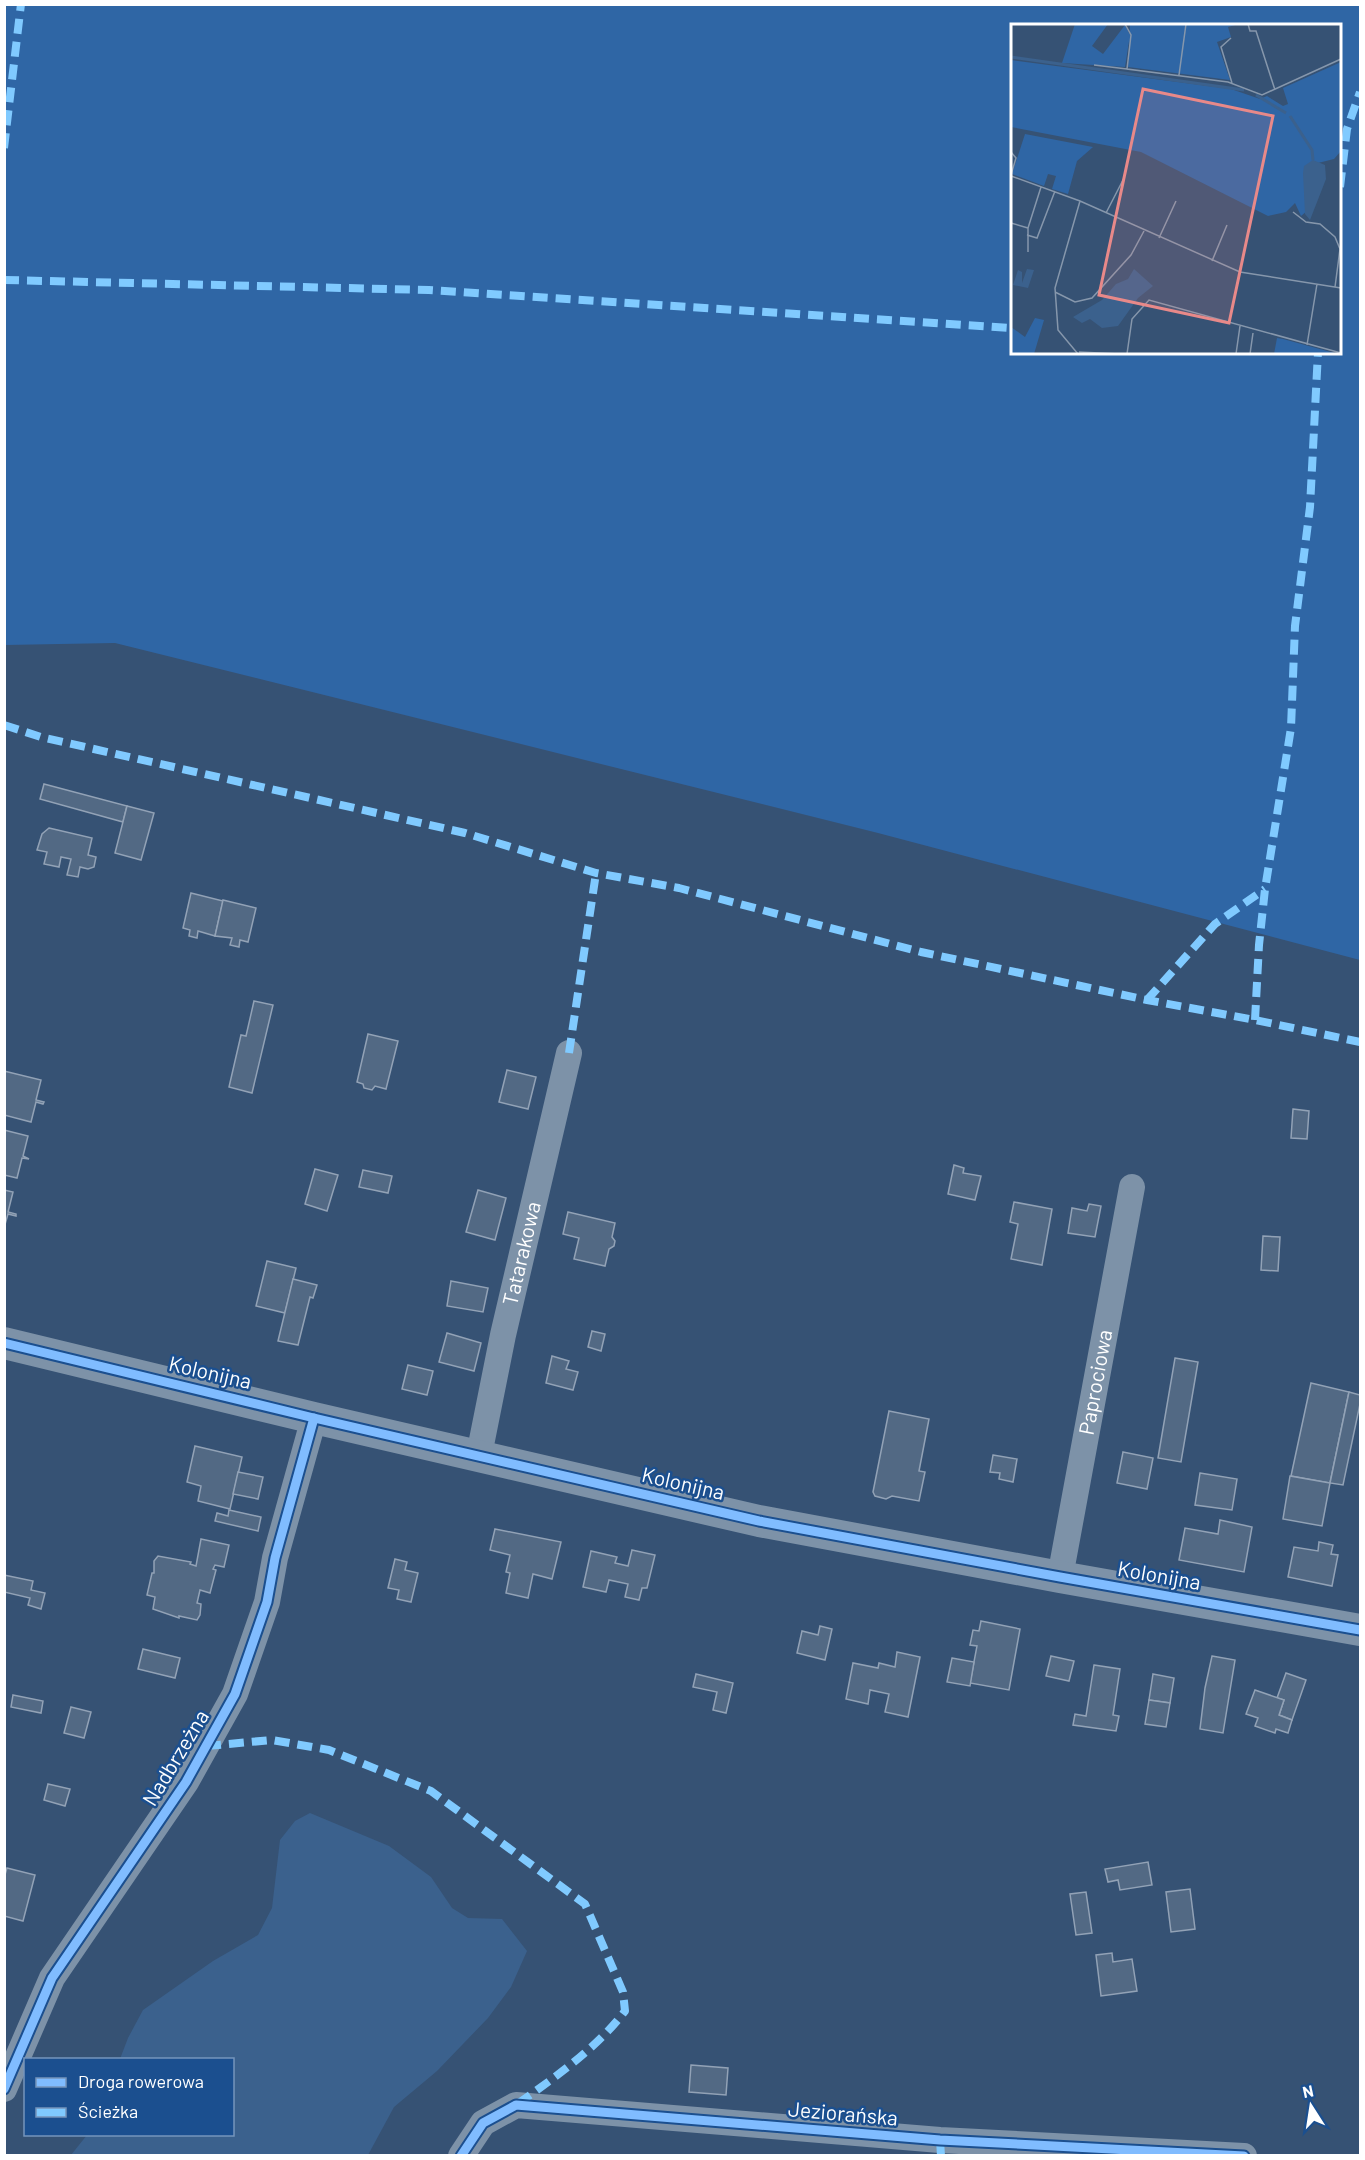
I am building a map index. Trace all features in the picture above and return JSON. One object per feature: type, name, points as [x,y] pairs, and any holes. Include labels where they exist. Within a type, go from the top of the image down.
[{"type":"street","name":"Tatarakowa","points":[[479,1455],[503,1335],[569,1053]]},
{"type":"street","name":"Paprociowa","points":[[1060,1577],[1132,1187]]},
{"type":"street","name":"Kolonijna","points":[[4,1343],[314,1418],[759,1521],[1360,1630]]},
{"type":"street","name":"Nadbrzeżna","points":[[4,2089],[52,1978],[186,1782],[235,1694],[267,1602],[275,1558],[314,1418]]},
{"type":"street","name":"Jeziorańska","points":[[461,2156],[483,2123],[516,2105],[940,2140],[1244,2156]]},
{"type":"shaded area","points":[[4,5],[1360,5],[1360,960],[878,833],[115,643],[5,645]]},
{"type":"shaded area","points":[[310,1813],[389,1846],[431,1877],[452,1908],[468,1918],[502,1919],[527,1951],[511,1987],[488,2018],[437,2071],[394,2107],[368,2155],[71,2155],[86,2136],[234,2136],[234,2058],[120,2058],[143,2010],[213,1961],[258,1935],[272,1908],[280,1840],[295,1821]]},
{"type":"building","points":[[44,784],[127,806],[123,822],[40,799]]},
{"type":"building","points":[[127,806],[154,813],[141,860],[115,853]]},
{"type":"building","points":[[49,828],[92,838],[88,855],[96,857],[94,867],[88,869],[80,867],[78,877],[67,875],[71,859],[61,857],[59,867],[44,864],[47,852],[37,850],[42,834]]},
{"type":"building","points":[[191,893],[223,901],[215,936],[198,931],[197,938],[189,936],[190,930],[183,928]]},
{"type":"building","points":[[223,900],[256,908],[248,942],[240,940],[239,947],[230,945],[232,938],[215,936]]},
{"type":"building","points":[[254,1001],[273,1005],[252,1093],[229,1087],[241,1035],[246,1036]]},
{"type":"building","points":[[368,1034],[398,1041],[386,1089],[375,1086],[372,1090],[364,1088],[363,1084],[357,1082]]},
{"type":"building","points":[[507,1070],[536,1077],[528,1109],[499,1102]]},
{"type":"building","points":[[4,1071],[41,1080],[36,1100],[44,1102],[43,1104],[36,1102],[31,1122],[4,1115]]},
{"type":"building","points":[[1293,1109],[1309,1111],[1307,1139],[1291,1138]]},
{"type":"building","points":[[4,1130],[28,1136],[23,1156],[29,1159],[22,1158],[17,1178],[4,1175]]},
{"type":"building","points":[[954,1165],[964,1168],[963,1173],[981,1176],[975,1200],[948,1194]]},
{"type":"building","points":[[315,1169],[338,1175],[327,1211],[305,1204]]},
{"type":"building","points":[[363,1170],[392,1176],[388,1193],[359,1187]]},
{"type":"building","points":[[4,1190],[13,1192],[8,1212],[16,1216],[8,1214],[4,1228]]},
{"type":"building","points":[[478,1190],[506,1198],[495,1240],[466,1232]]},
{"type":"building","points":[[1014,1202],[1052,1209],[1042,1265],[1011,1259],[1018,1224],[1010,1222]]},
{"type":"building","points":[[1089,1204],[1101,1206],[1095,1237],[1068,1233],[1072,1208],[1087,1211]]},
{"type":"building","points":[[568,1212],[615,1223],[612,1237],[615,1241],[614,1246],[609,1249],[605,1266],[574,1259],[579,1238],[563,1234]]},
{"type":"building","points":[[1263,1236],[1280,1237],[1278,1271],[1261,1270]]},
{"type":"building","points":[[267,1261],[296,1268],[285,1313],[256,1306]]},
{"type":"building","points":[[293,1279],[317,1285],[313,1298],[310,1297],[298,1345],[278,1341]]},
{"type":"building","points":[[451,1281],[488,1288],[483,1312],[447,1306]]},
{"type":"building","points":[[592,1331],[605,1334],[601,1351],[588,1347]]},
{"type":"building","points":[[447,1333],[481,1343],[474,1371],[439,1362]]},
{"type":"building","points":[[552,1356],[569,1361],[566,1369],[578,1372],[573,1390],[546,1383]]},
{"type":"building","points":[[1175,1358],[1198,1362],[1181,1462],[1158,1458]]},
{"type":"building","points":[[408,1365],[433,1371],[427,1395],[402,1389]]},
{"type":"building","points":[[1311,1383],[1349,1392],[1330,1483],[1291,1476]]},
{"type":"building","points":[[1349,1392],[1360,1395],[1360,1404],[1343,1485],[1330,1483]]},
{"type":"building","points":[[889,1411],[929,1419],[919,1471],[925,1472],[919,1501],[892,1496],[886,1499],[875,1496],[873,1492]]},
{"type":"building","points":[[195,1446],[242,1457],[230,1509],[198,1501],[201,1486],[187,1482]]},
{"type":"building","points":[[1123,1452],[1153,1458],[1147,1489],[1117,1483]]},
{"type":"building","points":[[993,1455],[1017,1459],[1013,1482],[999,1479],[1000,1473],[990,1472]]},
{"type":"building","points":[[238,1472],[263,1477],[258,1499],[233,1494]]},
{"type":"building","points":[[1200,1473],[1237,1479],[1232,1510],[1195,1505]]},
{"type":"building","points":[[1290,1476],[1330,1483],[1322,1526],[1283,1519]]},
{"type":"building","points":[[229,1510],[261,1517],[258,1531],[215,1521],[217,1513],[228,1516]]},
{"type":"building","points":[[1220,1520],[1252,1527],[1244,1572],[1179,1560],[1185,1528],[1218,1534]]},
{"type":"building","points":[[495,1529],[561,1542],[552,1579],[533,1574],[528,1598],[506,1593],[510,1573],[506,1572],[510,1555],[490,1550]]},
{"type":"building","points":[[201,1539],[229,1545],[224,1567],[215,1565],[213,1569],[216,1570],[210,1593],[200,1590],[197,1603],[201,1604],[200,1615],[197,1620],[179,1616],[179,1618],[153,1609],[155,1597],[147,1595],[152,1573],[154,1573],[154,1561],[158,1556],[191,1562],[190,1564],[196,1566]]},
{"type":"building","points":[[1319,1542],[1333,1545],[1331,1554],[1338,1555],[1332,1586],[1288,1577],[1294,1547],[1318,1551]]},
{"type":"building","points":[[632,1550],[655,1555],[647,1588],[642,1588],[639,1600],[625,1597],[628,1584],[609,1580],[606,1592],[583,1587],[591,1551],[617,1557],[615,1563],[628,1566]]},
{"type":"building","points":[[395,1559],[407,1562],[405,1570],[418,1573],[411,1602],[397,1599],[399,1590],[388,1588]]},
{"type":"building","points":[[4,1575],[33,1581],[31,1590],[45,1593],[41,1609],[28,1605],[30,1598],[4,1592]]},
{"type":"building","points":[[981,1621],[1020,1629],[1009,1690],[970,1683],[977,1646],[970,1645],[973,1630],[979,1631]]},
{"type":"building","points":[[820,1626],[832,1629],[825,1660],[797,1653],[802,1631],[818,1635]]},
{"type":"building","points":[[143,1649],[180,1658],[175,1678],[138,1669]]},
{"type":"building","points":[[897,1652],[920,1657],[908,1717],[885,1712],[889,1694],[870,1690],[868,1704],[846,1699],[853,1663],[878,1668],[879,1663],[895,1667]]},
{"type":"building","points":[[1051,1656],[1074,1661],[1069,1681],[1046,1676]]},
{"type":"building","points":[[1212,1656],[1235,1660],[1223,1733],[1200,1729]]},
{"type":"building","points":[[952,1658],[974,1662],[970,1686],[947,1682]]},
{"type":"building","points":[[1094,1665],[1120,1669],[1113,1715],[1119,1716],[1116,1731],[1073,1725],[1075,1714],[1086,1716]]},
{"type":"building","points":[[1286,1673],[1306,1680],[1292,1720],[1279,1715],[1284,1700],[1277,1698]]},
{"type":"building","points":[[696,1674],[733,1683],[726,1713],[713,1710],[717,1692],[693,1687]]},
{"type":"building","points":[[1153,1674],[1174,1678],[1170,1703],[1149,1700]]},
{"type":"building","points":[[1255,1690],[1284,1700],[1279,1715],[1292,1720],[1288,1733],[1276,1729],[1275,1733],[1255,1726],[1258,1718],[1246,1714]]},
{"type":"building","points":[[13,1695],[43,1701],[41,1713],[11,1707]]},
{"type":"building","points":[[1149,1700],[1170,1703],[1166,1727],[1145,1724]]},
{"type":"building","points":[[71,1707],[91,1712],[84,1738],[64,1733]]},
{"type":"building","points":[[48,1784],[70,1789],[65,1806],[44,1800]]},
{"type":"building","points":[[1148,1862],[1152,1885],[1120,1890],[1118,1880],[1108,1882],[1105,1869]]},
{"type":"building","points":[[7,1868],[35,1875],[23,1921],[4,1916],[4,1878]]},
{"type":"building","points":[[1190,1889],[1195,1929],[1171,1932],[1166,1892]]},
{"type":"building","points":[[1086,1892],[1092,1933],[1076,1935],[1070,1894]]},
{"type":"building","points":[[1112,1953],[1113,1962],[1132,1959],[1137,1991],[1101,1996],[1096,1955]]},
{"type":"building","points":[[691,2065],[728,2068],[726,2095],[689,2092]]},
{"type":"marked path","points":[[4,148],[21,4]]},
{"type":"marked path","points":[[1341,179],[1347,129],[1360,92]]},
{"type":"marked path","points":[[4,280],[429,290],[1011,328]]},
{"type":"marked path","points":[[1255,1020],[1265,889],[1291,728],[1295,626],[1310,507],[1318,354]]},
{"type":"marked path","points":[[4,725],[41,737],[465,833],[596,873],[679,888],[921,952],[1360,1042]]},
{"type":"marked path","points":[[569,1053],[596,873]]},
{"type":"marked path","points":[[1147,1000],[1215,924],[1265,889]]},
{"type":"marked path","points":[[206,1746],[272,1740],[329,1750],[431,1791],[585,1904],[623,1992],[625,2011],[588,2050],[516,2105]]},
{"type":"marked path","points":[[940,2140],[941,2156]]},
{"type":"cycle path","points":[[4,1343],[314,1418],[759,1521],[1360,1630]]},
{"type":"cycle path","points":[[4,2089],[52,1978],[186,1782],[235,1694],[267,1602],[275,1558],[314,1418]]},
{"type":"cycle path","points":[[461,2156],[483,2123],[516,2105],[940,2140],[1244,2156]]}]
